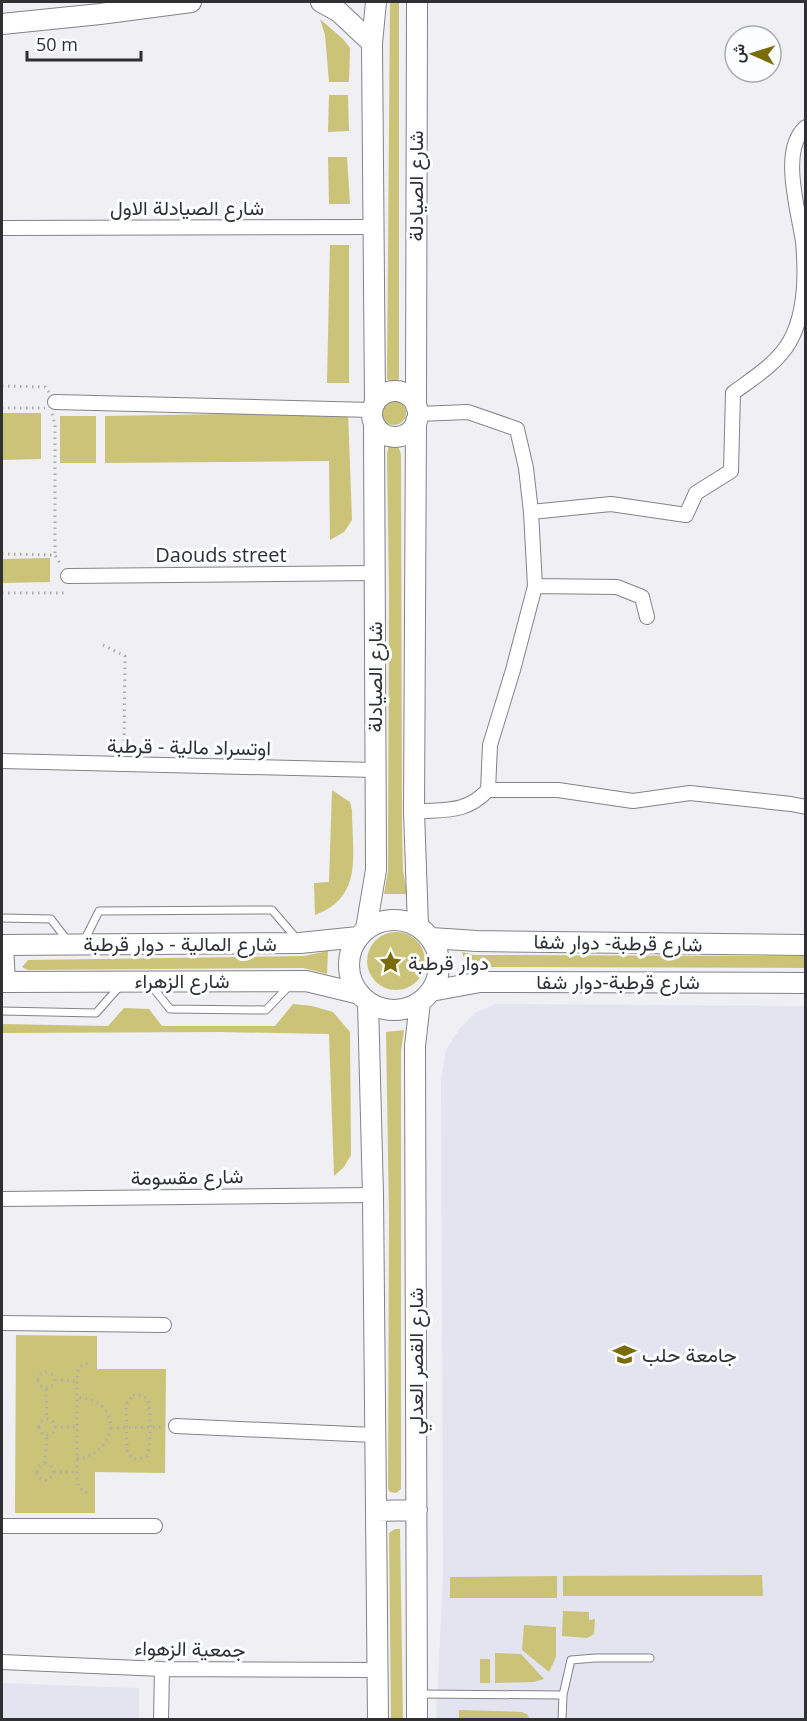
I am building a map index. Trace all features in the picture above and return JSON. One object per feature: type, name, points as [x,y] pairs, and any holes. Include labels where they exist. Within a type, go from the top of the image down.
[{"type":"street","points":[[2,24],[191,2]]},
{"type":"street","points":[[321,2],[339,12],[372,43]]},
{"type":"street","name":"شارع الصيادلة","points":[[362,933],[376,870],[372,43],[376,2]]},
{"type":"street","name":"شارع الصيادلة","points":[[417,2],[414,812],[424,932]]},
{"type":"street","points":[[531,512],[611,504],[686,514],[696,493],[731,471],[733,393],[769,367],[790,341],[802,310],[803,243],[792,178],[794,144],[806,127]]},
{"type":"street","name":"شارع الصيادلة الاول","points":[[2,228],[374,227]]},
{"type":"street","points":[[400,392],[413,400],[417,414],[407,433],[393,436],[379,430],[374,412],[386,393],[400,392]]},
{"type":"street","points":[[55,402],[374,412]]},
{"type":"street","points":[[414,812],[465,808],[488,790],[490,745],[535,586],[526,468],[517,429],[468,412],[417,414]]},
{"type":"street","name":"Daouds street","points":[[68,576],[374,573]]},
{"type":"street","points":[[535,586],[617,587],[642,597],[647,617]]},
{"type":"street","name":"اوتسراد مالية - قرطبة","points":[[2,761],[375,770]]},
{"type":"street","points":[[488,790],[558,790],[633,801],[690,793],[806,807]]},
{"type":"street","points":[[391,920],[400,920],[424,932],[437,950],[440,964],[438,979],[425,997],[407,1008],[394,1010],[380,1008],[364,998],[352,981],[349,966],[351,951],[362,933],[382,921],[391,920]]},
{"type":"street","name":"شارع قرطبة- دوار شفا","points":[[424,932],[477,941],[806,945]]},
{"type":"street","name":"شارع المالية - دوار قرطبة","points":[[2,945],[300,943],[362,933]]},
{"type":"street","points":[[2,945],[3,982]]},
{"type":"street","name":"شارع الزهراء","points":[[3,982],[306,981],[364,998]]},
{"type":"street","name":"شارع قرطبة-دوار شفا","points":[[425,997],[480,982],[806,983]]},
{"type":"street","name":"شارع القصر العدلي","points":[[417,1719],[419,1694],[415,1046],[425,997]]},
{"type":"street","points":[[364,998],[373,1195],[378,1719]]},
{"type":"street","name":"شارع مقسومة","points":[[2,1198],[373,1195]]},
{"type":"street","points":[[2,1323],[164,1325]]},
{"type":"street","points":[[176,1426],[375,1435]]},
{"type":"street","points":[[376,1511],[417,1510]]},
{"type":"street","points":[[2,1526],[155,1526]]},
{"type":"street","name":"جمعية الزهواء","points":[[2,1662],[162,1669],[377,1670]]},
{"type":"street","points":[[162,1669],[162,1719]]},
{"type":"lane","points":[[2,918],[51,919],[76,945],[99,911],[272,910],[300,943]]},
{"type":"lane","points":[[2,1011],[96,1013],[124,981]]},
{"type":"lane","points":[[147,981],[170,1009],[266,1010],[294,981]]},
{"type":"lane","points":[[562,1719],[563,1695],[571,1660],[650,1658]]},
{"type":"lane","points":[[419,1694],[563,1695]]},
{"type":"path","points":[[2,386],[45,387],[55,402]]},
{"type":"path","points":[[2,408],[50,408],[55,425],[55,555],[68,576]]},
{"type":"path","points":[[2,554],[55,555]]},
{"type":"path","points":[[2,593],[68,592]]},
{"type":"path","points":[[103,645],[125,656],[123,765]]},
{"type":"path","points":[[87,1493],[79,1487],[77,1472],[77,1381],[81,1365],[92,1363]]},
{"type":"path","points":[[42,1373],[51,1373],[55,1380],[51,1388],[46,1389],[39,1385],[39,1376],[42,1373]]},
{"type":"path","points":[[55,1380],[77,1381]]},
{"type":"path","points":[[46,1389],[47,1419]]},
{"type":"path","points":[[133,1395],[146,1398],[149,1405],[150,1427],[150,1449],[147,1456],[134,1460],[129,1456],[127,1449],[126,1405],[133,1395]]},
{"type":"path","points":[[77,1459],[96,1453],[104,1445],[111,1428],[110,1418],[105,1409],[88,1398],[78,1398]]},
{"type":"path","points":[[47,1419],[51,1420],[55,1427]]},
{"type":"path","points":[[46,1435],[39,1431],[38,1427],[47,1419]]},
{"type":"path","points":[[111,1428],[176,1426]]},
{"type":"path","points":[[55,1427],[77,1427]]},
{"type":"path","points":[[46,1435],[54,1431],[55,1427]]},
{"type":"path","points":[[45,1463],[46,1435]]},
{"type":"path","points":[[45,1463],[38,1467],[38,1476],[45,1480],[50,1479],[54,1472]]},
{"type":"path","points":[[45,1463],[53,1468],[54,1472]]},
{"type":"path","points":[[54,1472],[77,1472]]},
{"type":"shaded area","points":[[390,2],[399,2],[399,379],[394,383],[387,379]]},
{"type":"shaded area","points":[[320,19],[350,48],[349,82],[329,82],[325,35]]},
{"type":"shaded area","points":[[329,95],[348,95],[349,131],[328,132]]},
{"type":"shaded area","points":[[328,157],[347,157],[350,204],[329,204]]},
{"type":"shaded area","points":[[330,245],[349,245],[349,383],[327,383]]},
{"type":"shaded area","points":[[394,401],[403,404],[406,413],[403,422],[394,425],[385,422],[382,413],[385,404]]},
{"type":"shaded area","points":[[348,412],[352,520],[344,532],[330,540],[329,461],[105,463],[105,416]]},
{"type":"shaded area","points":[[2,413],[41,413],[41,459],[2,460]]},
{"type":"shaded area","points":[[60,416],[96,416],[96,463],[60,463]]},
{"type":"shaded area","points":[[389,443],[398,446],[401,454],[402,826],[403,870],[407,894],[384,894],[388,871],[387,454]]},
{"type":"shaded area","points":[[50,558],[50,582],[2,583],[2,559]]},
{"type":"shaded area","points":[[332,790],[350,802],[353,843],[352,872],[348,886],[341,897],[331,907],[315,915],[314,883],[329,882]]},
{"type":"shaded area","points":[[396,932],[407,934],[420,945],[425,961],[423,972],[412,985],[396,990],[385,988],[372,977],[367,961],[369,950],[380,937]]},
{"type":"shaded area","points":[[328,951],[327,974],[303,968],[28,970],[22,967],[28,960],[304,956]]},
{"type":"shaded area","points":[[462,952],[474,955],[805,956],[806,968],[478,967],[461,971],[465,961]]},
{"type":"shaded area","points":[[293,1004],[333,1012],[350,1032],[351,1155],[344,1167],[334,1176],[329,1034],[2,1033],[2,1024],[108,1026],[124,1008],[149,1009],[162,1026],[275,1026]]},
{"type":"shaded area","name":"جامعة حلب","points":[[495,1004],[805,1006],[805,1719],[436,1720],[443,1574],[441,1080],[446,1050],[460,1028],[475,1013]]},
{"type":"shaded area","points":[[404,1030],[401,1051],[401,1489],[396,1493],[388,1489],[389,1216],[386,1032]]},
{"type":"shaded area","points":[[16,1335],[97,1336],[97,1369],[166,1369],[165,1473],[95,1472],[95,1513],[15,1513]]},
{"type":"shaded area","points":[[400,1529],[403,1720],[391,1719],[389,1533]]},
{"type":"shaded area","points":[[762,1575],[763,1596],[563,1596],[563,1576]]},
{"type":"shaded area","points":[[557,1576],[557,1598],[450,1598],[450,1577]]},
{"type":"shaded area","points":[[563,1611],[589,1612],[589,1620],[595,1619],[594,1634],[587,1638],[562,1636]]},
{"type":"shaded area","points":[[524,1625],[556,1627],[556,1657],[549,1672],[522,1650]]},
{"type":"shaded area","points":[[495,1653],[521,1654],[544,1679],[534,1682],[495,1683]]},
{"type":"shaded area","points":[[480,1659],[490,1659],[490,1683],[480,1683]]},
{"type":"shaded area","points":[[2,1683],[139,1688],[139,1719],[2,1719]]},
{"type":"shaded area","points":[[459,1710],[522,1712],[530,1719],[459,1719]]},
{"type":"place","name":"دوار قرطبة","points":[[390,963]]},
{"type":"place","name":"جامعة حلب","points":[[624,1355]]}]
